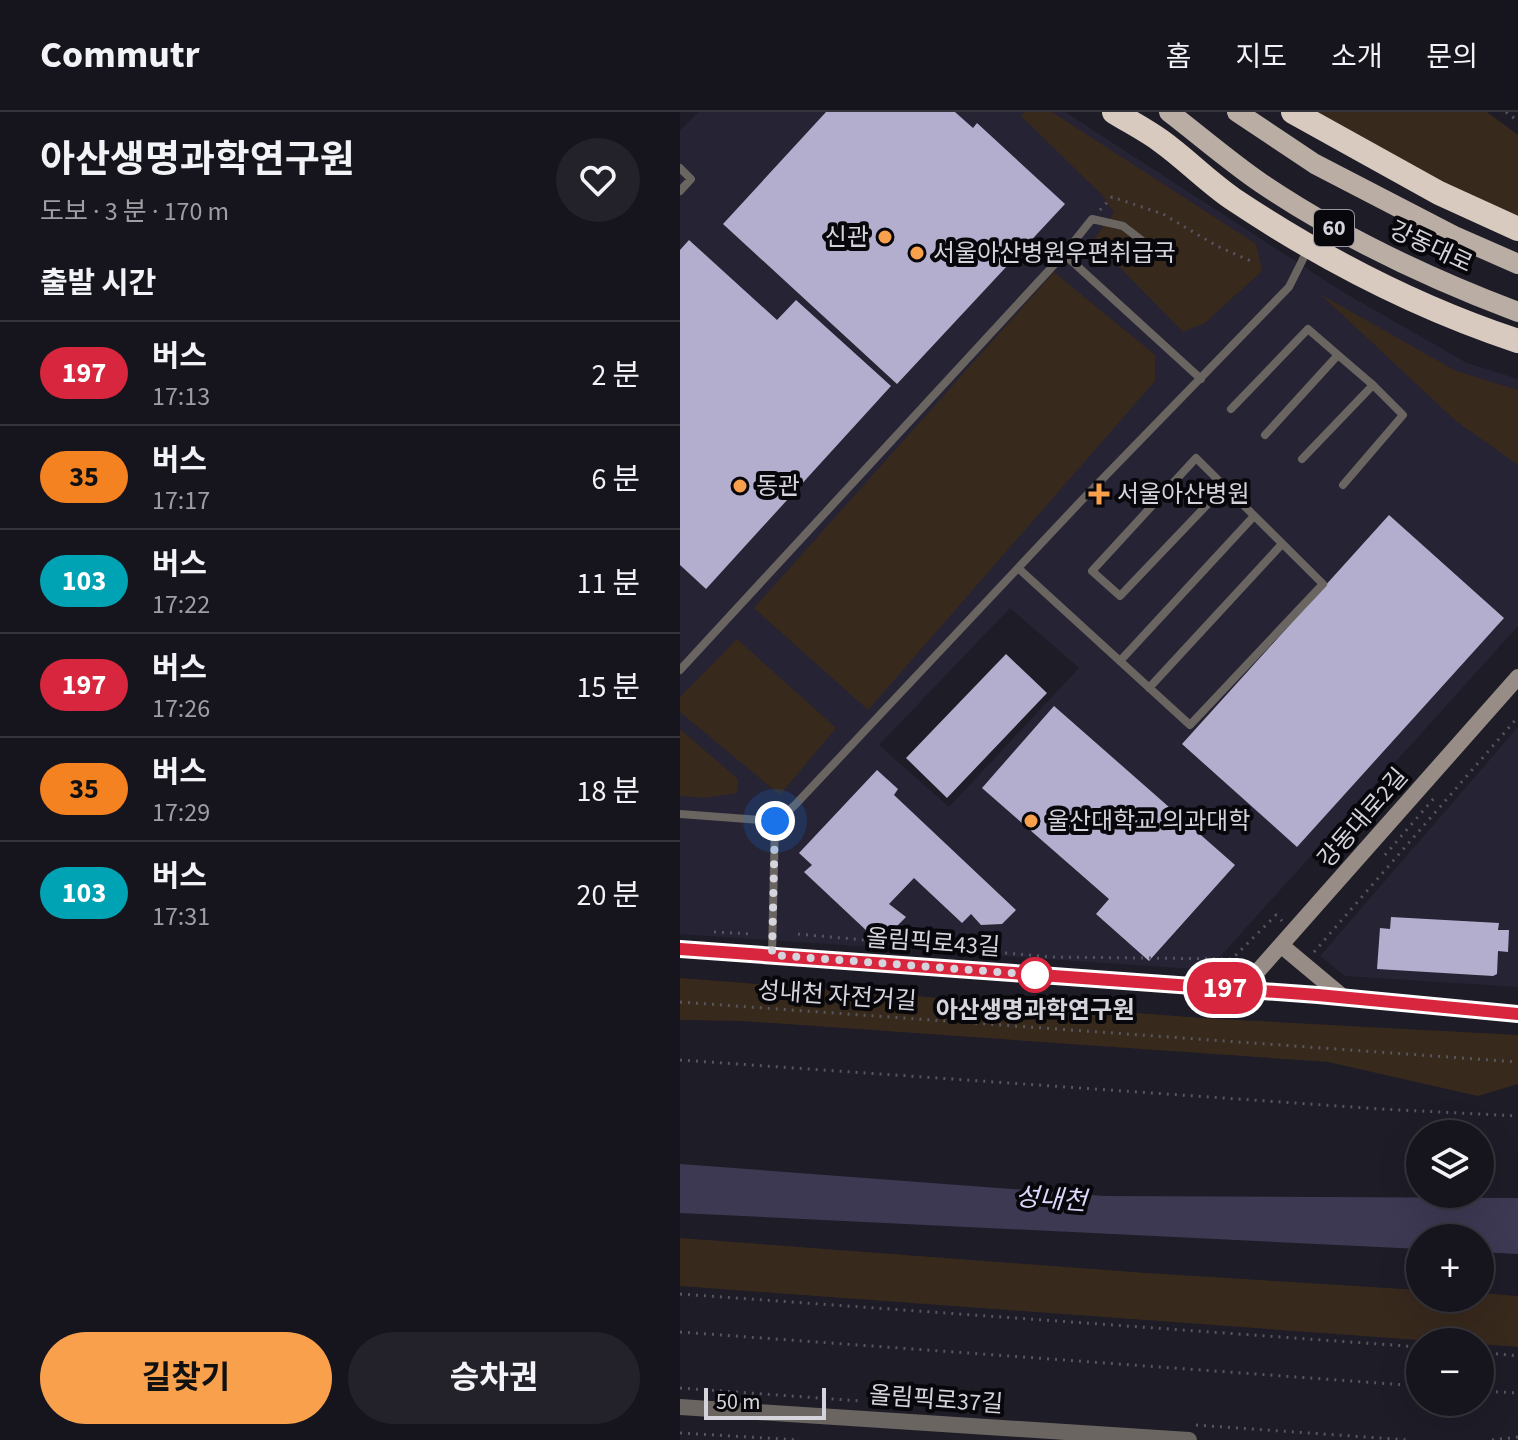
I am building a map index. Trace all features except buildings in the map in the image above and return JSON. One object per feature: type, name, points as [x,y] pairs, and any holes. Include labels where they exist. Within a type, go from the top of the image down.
[{"type":"highway","points":[[1114,112],[1161,141],[1231,198],[1310,246],[1390,288],[1518,341]]},
{"type":"highway","points":[[1293,112],[1439,193],[1518,229]]},
{"type":"main road","name":"강동대로","points":[[1169,112],[1262,183],[1354,240],[1445,285],[1518,312]]},
{"type":"main road","name":"강동대로","points":[[1237,112],[1315,164],[1454,236],[1518,264]]},
{"type":"street","points":[[1124,112],[1161,141]]},
{"type":"street","name":"강동대로2길","points":[[1242,989],[1518,677]]},
{"type":"street","points":[[1282,946],[1343,997]]},
{"type":"street","name":"올림픽로43길","points":[[680,949],[1242,989],[1518,1014]]},
{"type":"street","name":"올림픽로37길","points":[[680,1407],[1189,1440]]},
{"type":"lane","points":[[680,168],[691,179],[680,191]]},
{"type":"lane","points":[[680,670],[1064,254],[1092,219],[1123,226],[1145,243]]},
{"type":"lane","points":[[680,814],[775,821],[794,806],[1289,287],[1310,246]]},
{"type":"lane","points":[[1064,254],[1201,379]]},
{"type":"lane","points":[[1231,409],[1308,329],[1403,415],[1343,485]]},
{"type":"lane","points":[[1265,435],[1338,355]]},
{"type":"lane","points":[[1302,459],[1373,385]]},
{"type":"lane","points":[[1018,568],[1190,725],[1323,584],[1196,458],[1092,571],[1120,596],[1224,487]]},
{"type":"lane","points":[[1120,661],[1254,516]]},
{"type":"lane","points":[[1149,688],[1282,544]]},
{"type":"lane","points":[[772,955],[775,821]]},
{"type":"path","points":[[1506,112],[1518,121]]},
{"type":"path","points":[[1092,219],[1112,197],[1163,214],[1217,246],[1253,262]]},
{"type":"path","points":[[1311,955],[1518,717]]},
{"type":"path","points":[[798,934],[1050,957],[1232,959],[1276,915]]},
{"type":"path","points":[[714,932],[752,934]]},
{"type":"path","name":"성내천 자전거길","points":[[680,1002],[1518,1062]]},
{"type":"path","points":[[680,1060],[1518,1116]]},
{"type":"path","points":[[680,1294],[1406,1346]]},
{"type":"path","points":[[680,1332],[1406,1385]]},
{"type":"path","points":[[1494,1353],[1518,1356]]},
{"type":"path","points":[[1494,1392],[1518,1393]]},
{"type":"path","points":[[680,1433],[800,1440]]},
{"type":"path","points":[[1492,1440],[1518,1437]]},
{"type":"shaded area","name":"서울아산병원","points":[[699,112],[1065,112],[1343,292],[1467,363],[1518,379],[1518,626],[1208,970],[680,934],[680,130]],"holes":[[[1010,608],[1079,668],[949,807],[879,745]]]},
{"type":"shaded area","points":[[1024,112],[1052,112],[1256,244],[1262,271],[1205,323],[1183,332],[1093,240],[1114,213],[1102,195],[1021,116]]},
{"type":"shaded area","points":[[1311,112],[1487,112],[1518,135],[1518,219],[1439,189]]},
{"type":"shaded area","points":[[1054,272],[1155,355],[1155,381],[868,710],[754,608]]},
{"type":"shaded area","points":[[1320,294],[1456,371],[1518,390],[1518,465],[1456,421]]},
{"type":"shaded area","points":[[737,639],[836,728],[780,795],[680,712],[680,697]]},
{"type":"shaded area","points":[[1518,727],[1518,987],[1345,976],[1320,956]]},
{"type":"shaded area","points":[[680,729],[738,779],[737,793],[704,798],[680,796]]},
{"type":"shaded area","points":[[680,978],[1201,1018],[1518,1035],[1518,1084],[1478,1096],[1328,1062],[743,1021],[680,1020]]},
{"type":"shaded area","points":[[680,1238],[1406,1289],[1406,1312],[1494,1312],[1494,1294],[1518,1296],[1518,1347],[1494,1345],[1494,1328],[1406,1328],[1406,1339],[680,1286]]},
{"type":"water","name":"성내천","points":[[680,1164],[1104,1196],[1406,1197],[1406,1208],[1494,1208],[1494,1198],[1518,1198],[1518,1254],[1494,1253],[1494,1224],[1406,1224],[1406,1248],[680,1213]]},
{"type":"bus line","name":"197","points":[[680,949],[1318,995],[1518,1014]]},
{"type":"place","name":"신관","points":[[885,237]]},
{"type":"place","name":"서울아산병원우편취급국","points":[[917,253]]},
{"type":"place","name":"동관","points":[[740,486]]},
{"type":"place","name":"서울아산병원","points":[[1099,494]]},
{"type":"place","name":"울산대학교 의과대학","points":[[1031,821]]},
{"type":"place","name":"아산생명과학연구원","points":[[1035,975]]},
{"type":"route","points":[[775,821],[772,955],[1039,975],[1035,975]]}]
